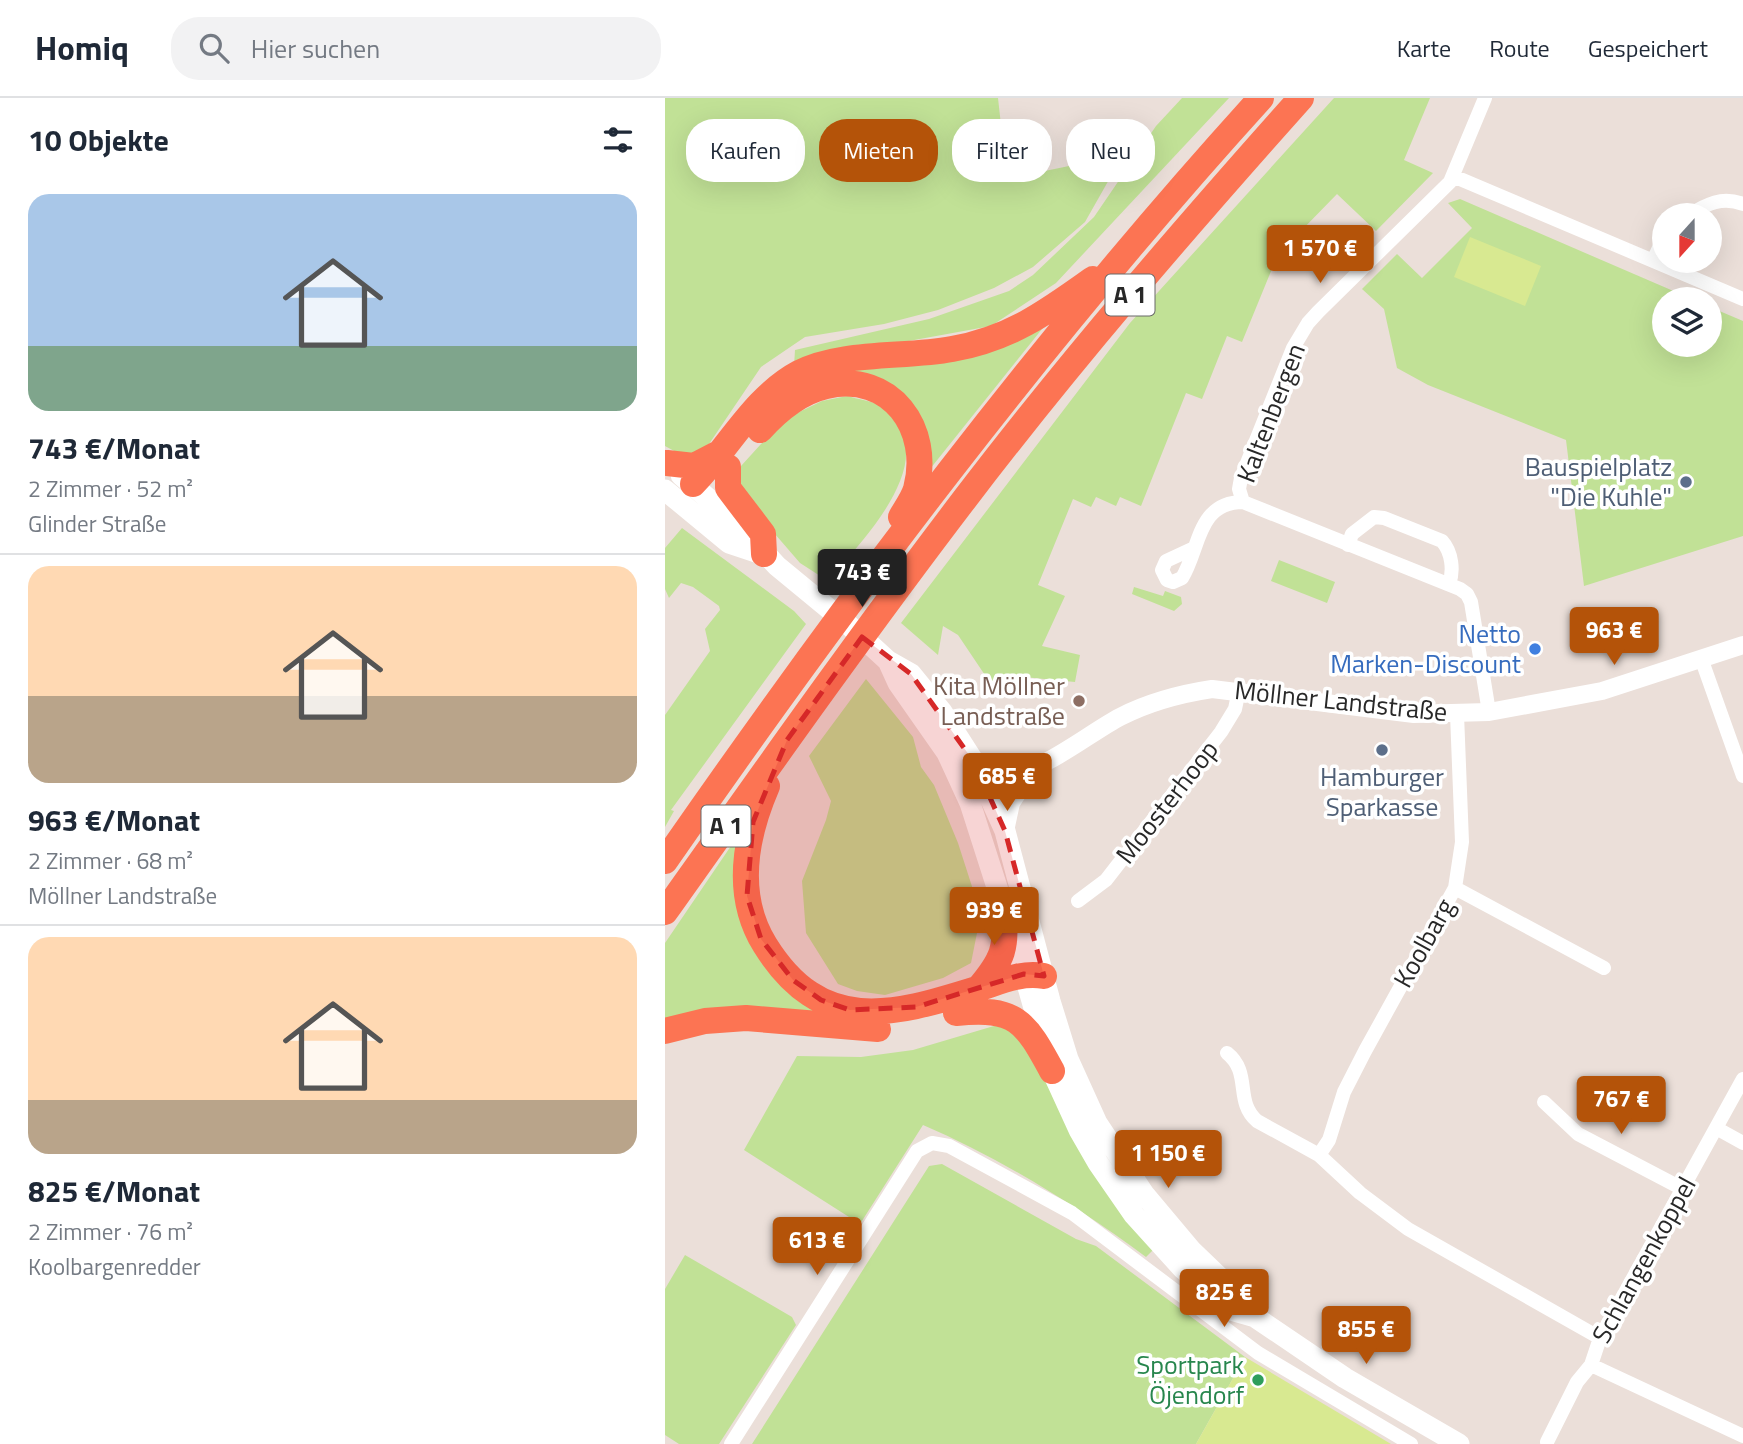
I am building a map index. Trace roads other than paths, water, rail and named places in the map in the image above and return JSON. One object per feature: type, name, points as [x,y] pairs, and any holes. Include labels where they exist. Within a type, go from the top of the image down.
[{"type":"highway","name":"A 1","points":[[665,861],[867,580],[973,442],[1120,259],[1261,98]]},
{"type":"highway","name":"A 1","points":[[665,912],[787,740],[966,498],[1142,280],[1301,98]]},
{"type":"highway","points":[[764,555],[763,534],[728,488],[725,459],[770,395],[799,374],[831,362],[952,349],[1003,335],[1038,318],[1120,259]]},
{"type":"highway","points":[[685,496],[775,414],[812,390],[851,384],[876,390],[895,402],[914,429],[918,444],[918,474],[915,492],[867,580]]},
{"type":"highway","points":[[666,463],[694,466],[725,459]]},
{"type":"highway","points":[[787,740],[755,815],[747,846],[747,896],[753,919],[771,954],[793,980],[809,993],[835,1006],[871,1012],[900,1010],[977,989],[1032,980]]},
{"type":"highway","points":[[977,989],[994,969],[1002,954],[1006,938],[1003,908]]},
{"type":"highway","points":[[665,1031],[705,1021],[746,1018],[856,1028],[915,1024],[956,1013],[1032,980]]},
{"type":"highway","points":[[956,1013],[989,1010],[1004,1013],[1014,1019],[1032,1037],[1052,1071]]},
{"type":"main road","points":[[666,463],[685,496],[740,527],[764,555],[888,661],[911,674],[942,712],[974,762],[979,799],[1003,908],[1032,980],[1097,1123],[1144,1195],[1191,1250],[1242,1299],[1255,1317]]},
{"type":"main road","points":[[888,661],[898,683],[979,799],[1005,831],[1032,980],[1052,1071],[1079,1130],[1134,1215],[1183,1269],[1234,1311],[1255,1317],[1345,1378],[1459,1444]]},
{"type":"street","name":"Kaltenbergen","points":[[1243,502],[1239,489],[1241,478],[1300,334],[1318,312],[1450,182],[1485,98]]},
{"type":"street","points":[[1453,176],[1652,261]]},
{"type":"street","points":[[1711,203],[1726,200],[1743,204]]},
{"type":"street","points":[[1681,273],[1743,299]]},
{"type":"street","name":"Kaltenbergen","points":[[1194,548],[1207,519],[1233,502],[1243,502],[1449,584],[1467,594],[1471,602],[1489,712]]},
{"type":"street","points":[[1348,545],[1352,534],[1374,517],[1384,518],[1442,541],[1447,546],[1453,574],[1449,584]]},
{"type":"street","name":"Möllner Landstraße","points":[[974,762],[1009,773],[1033,769],[1119,718],[1149,704],[1181,694],[1212,689],[1239,690],[1414,714],[1489,712],[1602,691],[1743,645]]},
{"type":"street","points":[[1701,658],[1743,776]]},
{"type":"street","name":"Moosterhoop","points":[[1078,901],[1106,880],[1221,732],[1235,709],[1239,690]]},
{"type":"street","name":"Koolbarg","points":[[1319,1155],[1329,1139],[1344,1092],[1360,1060],[1455,888],[1462,842],[1457,714]]},
{"type":"street","name":"Möllner Landstraße","points":[[1005,831],[1011,803],[1033,769]]},
{"type":"street","points":[[979,799],[1009,773]]},
{"type":"street","points":[[979,799],[1019,790]]},
{"type":"street","points":[[1455,888],[1604,968]]},
{"type":"street","points":[[1227,1053],[1236,1060],[1243,1079],[1244,1103],[1248,1114],[1257,1121],[1319,1155],[1360,1193],[1408,1229],[1600,1338]]},
{"type":"street","name":"Schlangenkoppel","points":[[1547,1442],[1577,1382],[1591,1365],[1600,1338],[1743,1079]]},
{"type":"street","points":[[1544,1102],[1579,1134],[1683,1189]]},
{"type":"street","points":[[1716,1128],[1743,1143]]},
{"type":"street","points":[[731,1444],[917,1151],[932,1143],[949,1146],[1072,1213],[1258,1353],[1411,1444]]},
{"type":"street","points":[[1591,1365],[1743,1436]]},
{"type":"place","name":"Bauspielplatz \"Die Kuhle\"","points":[[1686,482]]},
{"type":"place","name":"Netto Marken-Discount","points":[[1535,649]]},
{"type":"place","name":"Kita Möllner Landstraße","points":[[1079,701]]},
{"type":"place","name":"Hamburger Sparkasse","points":[[1382,750]]},
{"type":"place","name":"Sportpark Öjendorf","points":[[1258,1380]]}]
